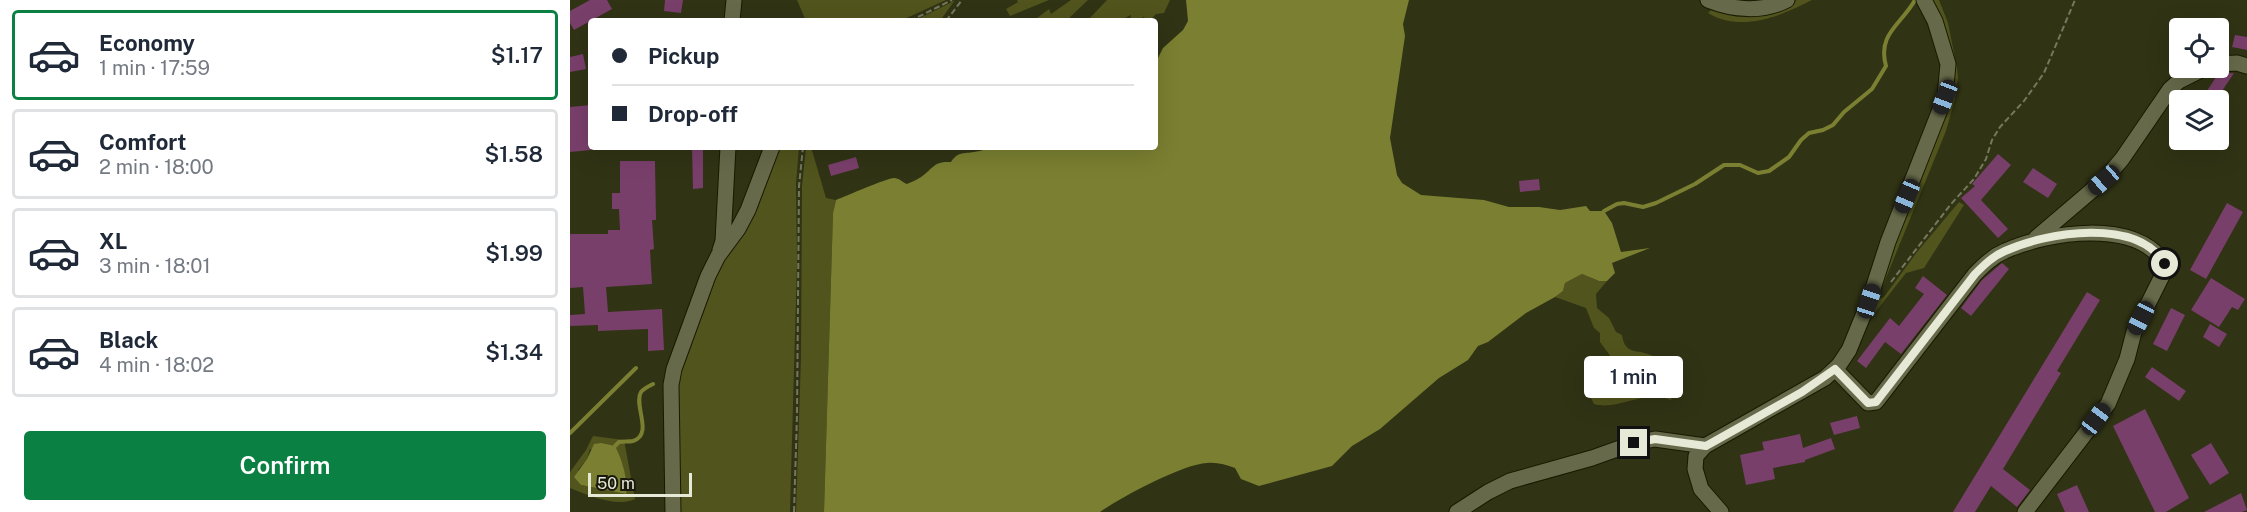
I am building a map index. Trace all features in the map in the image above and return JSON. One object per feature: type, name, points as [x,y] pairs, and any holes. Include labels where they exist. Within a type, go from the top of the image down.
[{"type":"street","points":[[732,18],[734,0]]},
{"type":"street","points":[[1708,0],[1725,7],[1741,9],[1758,8],[1787,0]]},
{"type":"street","points":[[1721,512],[1701,489],[1695,469],[1696,456],[1706,446],[1802,392],[1835,369],[1849,350],[1869,301],[1888,242],[1945,97],[1948,64],[1935,21],[1924,0]]},
{"type":"street","points":[[2229,63],[2247,66]]},
{"type":"street","points":[[2031,242],[2104,180],[2122,159],[2170,89],[2188,78]]},
{"type":"street","points":[[673,512],[671,384],[678,356],[723,241],[728,150]]},
{"type":"street","points":[[718,256],[733,237],[748,210],[771,150]]},
{"type":"street","points":[[1835,369],[1868,403],[1876,402],[1975,274],[2004,251],[2058,234],[2110,234],[2145,243],[2158,252],[2165,264],[2164,272],[2134,332],[2127,359],[2108,404],[2025,512]]},
{"type":"street","points":[[1457,512],[1510,481],[1566,466],[1634,443],[1655,439],[1706,446]]},
{"type":"path","points":[[916,18],[952,0]]},
{"type":"path","points":[[948,18],[962,0]]},
{"type":"path","points":[[1890,283],[1951,204],[1974,179],[2000,127],[2024,101],[2044,73],[2075,0]]},
{"type":"path","points":[[794,512],[799,186],[803,150]]},
{"type":"shaded area","points":[[797,0],[946,0],[907,18],[805,18]]},
{"type":"shaded area","points":[[955,0],[942,18],[920,18]]},
{"type":"shaded area","points":[[1017,0],[1049,0],[1010,16],[1006,9],[1018,2]]},
{"type":"shaded area","points":[[1071,0],[1088,0],[1069,18],[1037,18],[1049,9],[1051,14]]},
{"type":"shaded area","points":[[1107,0],[1170,0],[1164,13],[1156,14],[1152,18],[1130,18],[1131,15],[1125,18],[1090,18]]},
{"type":"shaded area","points":[[1186,0],[1409,0],[1403,24],[1405,36],[1390,138],[1397,175],[1402,183],[1421,195],[1484,200],[1509,207],[1560,210],[1586,206],[1590,211],[1604,211],[1612,223],[1621,252],[1650,248],[1612,263],[1615,273],[1607,281],[1599,281],[1582,274],[1565,283],[1563,291],[1526,313],[1488,342],[1478,346],[1468,360],[1439,378],[1380,429],[1352,446],[1332,466],[1259,486],[1241,479],[1235,468],[1214,463],[1196,465],[1152,482],[1100,512],[824,512],[833,213],[836,200],[894,178],[907,184],[937,164],[951,162],[964,153],[983,150],[1158,150],[1158,58],[1163,48],[1183,30],[1188,21]]},
{"type":"shaded area","points":[[1797,0],[1812,0],[1787,12],[1747,22],[1721,19],[1708,13],[1711,10],[1746,15],[1755,14]]},
{"type":"shaded area","points":[[1931,0],[1939,0],[1948,23],[1958,78],[1955,99],[1946,131],[1881,290],[1876,294],[1951,89]]},
{"type":"shaded area","points":[[774,150],[799,150],[796,184],[797,263],[790,512],[677,512],[678,375],[688,337]]},
{"type":"shaded area","points":[[806,150],[812,150],[826,198],[836,200],[833,213],[824,512],[796,512],[801,357],[802,186]]},
{"type":"shaded area","points":[[1959,202],[1964,205],[1924,268],[1906,273],[1866,324],[1873,302],[1884,297],[1917,252]]},
{"type":"shaded area","points":[[1582,274],[1599,281],[1607,281],[1596,294],[1597,308],[1609,318],[1629,349],[1653,356],[1655,374],[1668,379],[1674,389],[1671,400],[1651,397],[1613,405],[1594,404],[1590,396],[1590,388],[1602,379],[1603,371],[1610,368],[1611,357],[1600,342],[1600,333],[1594,328],[1586,308],[1555,297],[1563,291],[1565,283]]},
{"type":"shaded area","points":[[593,436],[624,440],[635,499],[611,501],[570,488],[570,472]],"holes":[[[590,449],[622,464],[626,494],[581,485],[578,470],[587,459]]]},
{"type":"shaded area","points":[[594,444],[615,446],[625,476],[626,494],[581,485],[574,477]]},
{"type":"building","points":[[590,0],[607,0],[612,9],[596,18],[588,18],[588,22],[574,30],[570,23],[570,11]]},
{"type":"building","points":[[665,0],[683,0],[681,13],[664,11]]},
{"type":"building","points":[[2235,35],[2247,37],[2247,50],[2232,47]]},
{"type":"building","points":[[583,54],[586,69],[570,72],[570,57]]},
{"type":"building","points":[[2229,73],[2234,73],[2223,90],[2208,90],[2215,78],[2229,78]]},
{"type":"building","points":[[588,105],[588,150],[591,150],[570,152],[570,107]]},
{"type":"building","points":[[692,150],[703,150],[703,188],[693,189]]},
{"type":"building","points":[[1998,154],[2011,165],[1981,200],[2008,229],[1998,238],[1961,198],[1975,186],[1972,184]]},
{"type":"building","points":[[856,157],[859,168],[831,176],[828,165]]},
{"type":"building","points":[[620,161],[655,161],[656,220],[652,220],[654,249],[650,250],[652,284],[606,287],[608,312],[662,309],[664,350],[648,351],[648,329],[598,331],[598,325],[570,326],[570,315],[585,314],[583,287],[570,288],[570,234],[608,234],[608,230],[620,230],[619,209],[612,209],[612,193],[620,193]]},
{"type":"building","points":[[2033,168],[2057,184],[2048,198],[2023,182]]},
{"type":"building","points":[[1539,179],[1540,190],[1520,192],[1519,181]]},
{"type":"building","points":[[2227,203],[2243,212],[2206,279],[2190,270]]},
{"type":"building","points":[[2002,263],[2009,269],[1971,316],[1961,308],[1982,280]]},
{"type":"building","points":[[1923,276],[1947,295],[1901,354],[1885,342],[1866,368],[1857,361],[1890,318],[1899,326],[1924,294],[1915,288]]},
{"type":"building","points":[[2211,278],[2245,299],[2238,310],[2232,307],[2219,327],[2191,310]]},
{"type":"building","points":[[2087,292],[2100,300],[2057,371],[2061,373],[2003,469],[2030,490],[2017,507],[1991,486],[1975,512],[1953,512]]},
{"type":"building","points":[[2171,308],[2185,315],[2167,351],[2153,344]]},
{"type":"building","points":[[2210,324],[2227,334],[2219,347],[2203,337]]},
{"type":"building","points":[[2152,367],[2186,391],[2179,401],[2145,377]]},
{"type":"building","points":[[2145,409],[2189,498],[2166,512],[2155,512],[2113,426]]},
{"type":"building","points":[[1857,416],[1860,428],[1834,435],[1830,423]]},
{"type":"building","points":[[1800,434],[1803,448],[1831,438],[1835,449],[1805,460],[1805,462],[1773,468],[1775,479],[1746,485],[1740,455],[1764,450],[1762,442]]},
{"type":"building","points":[[2211,443],[2229,473],[2210,485],[2191,455]]},
{"type":"building","points":[[2077,485],[2089,512],[2065,512],[2057,494]]},
{"type":"building","points":[[2241,493],[2247,510],[2204,512]]},
{"type":"waterway","points":[[1604,211],[1617,204],[1643,207],[1656,203],[1695,184],[1724,165],[1740,165],[1758,173],[1769,171],[1789,157],[1809,133],[1833,125],[1844,112],[1872,89],[1886,66],[1884,55],[1888,38],[1915,0]]},
{"type":"waterway","points":[[570,433],[636,368]]},
{"type":"waterway","points":[[615,446],[619,442],[633,441],[639,437],[643,426],[639,398],[642,391],[653,384]]},
{"type":"route","points":[[1634,443],[1655,439],[1706,446],[1802,392],[1835,369],[1868,403],[1876,402],[1975,274],[2004,251],[2018,246],[2058,234],[2110,234],[2145,243],[2158,252],[2165,264]]}]
